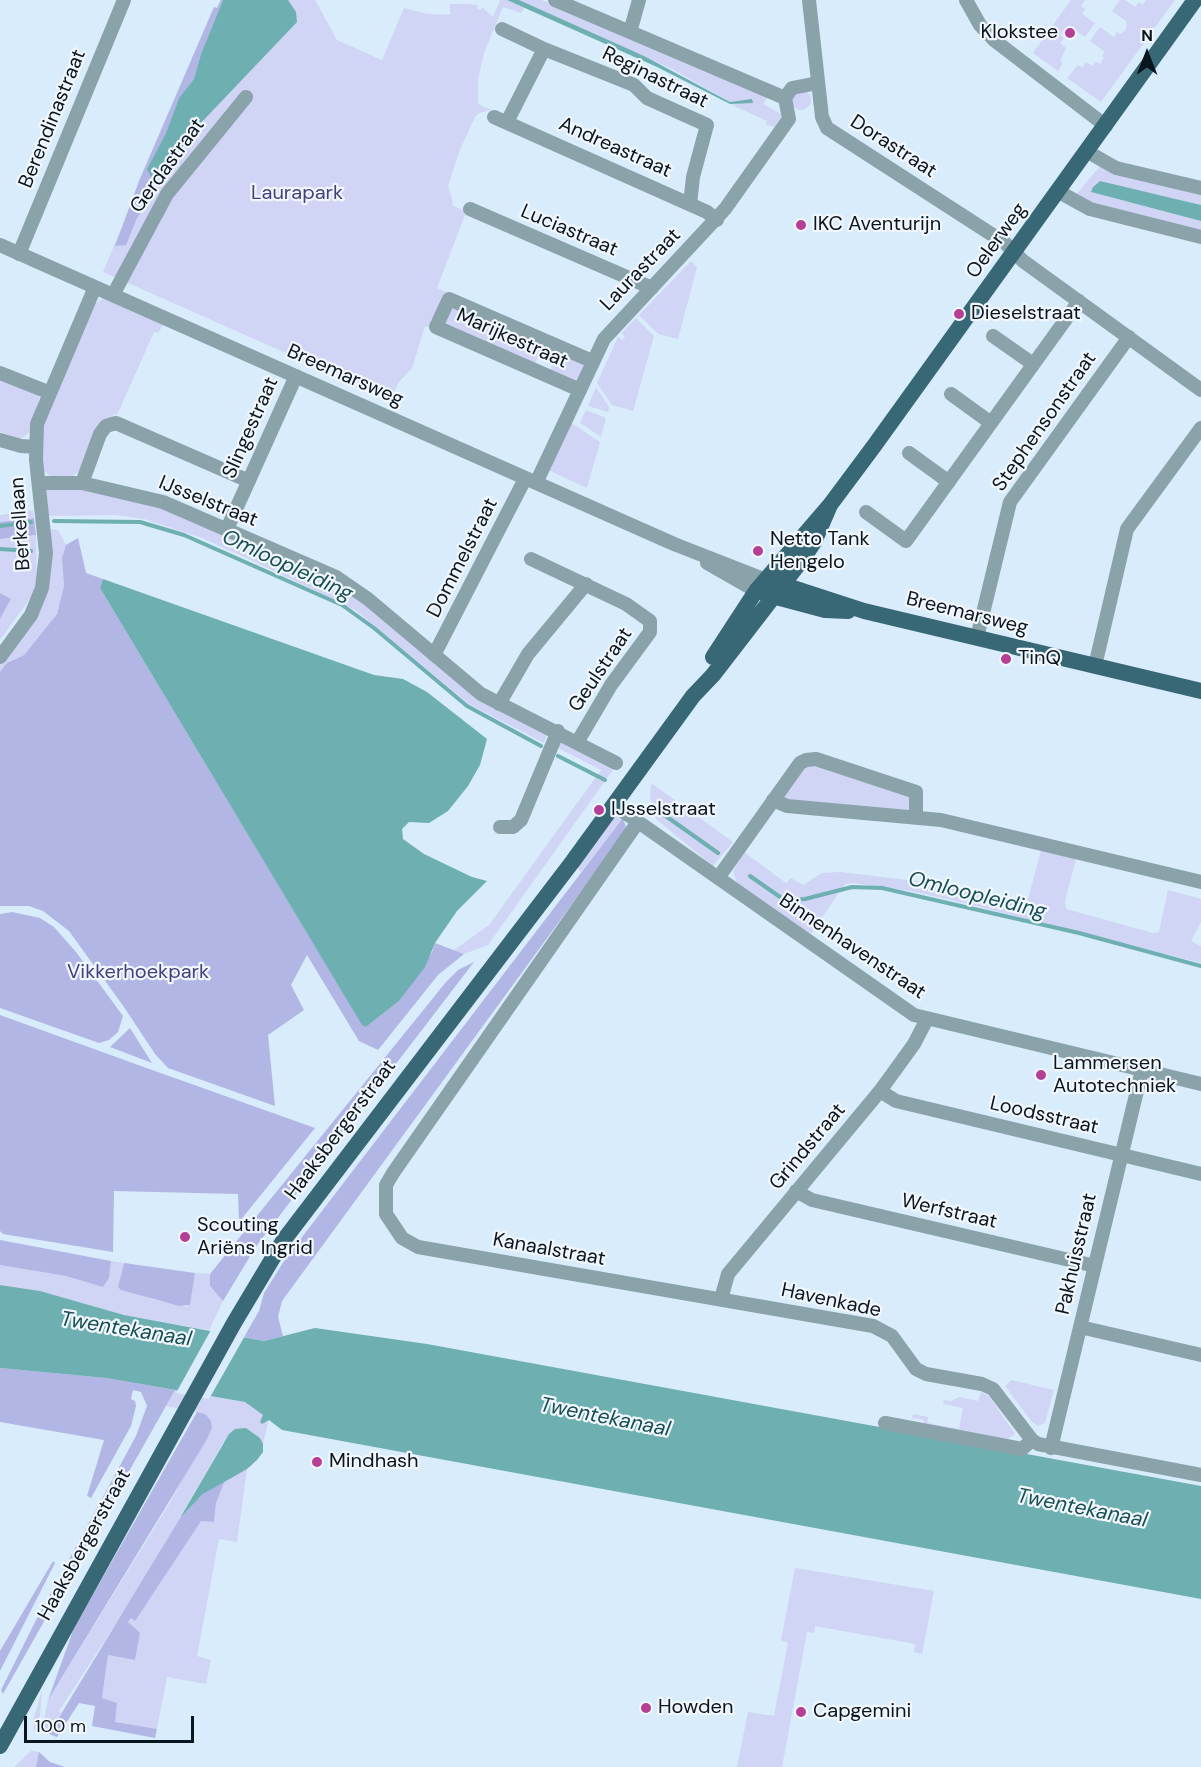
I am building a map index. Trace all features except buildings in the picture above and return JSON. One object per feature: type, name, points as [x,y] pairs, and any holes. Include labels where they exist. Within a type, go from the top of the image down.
[{"type":"main road","name":"Oelerweg","points":[[761,585],[830,505],[1015,251],[1064,195],[1092,155],[1106,126],[1195,0]]},
{"type":"main road","name":"Oelerweg","points":[[778,590],[814,542],[830,505]]},
{"type":"main road","name":"Breemarsweg","points":[[761,585],[1201,691]]},
{"type":"main road","name":"Haaksbergerstraat","points":[[693,696],[702,674],[761,585]]},
{"type":"main road","name":"Haaksbergerstraat","points":[[0,1746],[234,1323],[283,1242],[614,805],[693,696],[713,675],[778,590]]},
{"type":"street","name":"Berendinastraat","points":[[19,254],[124,0]]},
{"type":"street","points":[[555,0],[785,98],[792,88],[818,83]]},
{"type":"street","points":[[630,32],[639,0]]},
{"type":"street","name":"Dorastraat","points":[[808,0],[822,117],[827,128],[1015,251]]},
{"type":"street","points":[[966,0],[980,25],[994,40],[1106,126]]},
{"type":"street","name":"Reginastraat","points":[[502,29],[544,49],[634,85],[647,98],[707,124],[693,177],[690,204]]},
{"type":"street","points":[[507,122],[544,49]]},
{"type":"street","name":"Gerdastraat","points":[[113,295],[167,194],[246,97]]},
{"type":"street","name":"Laurastraat","points":[[531,481],[580,390],[592,361],[612,329],[717,220],[789,119],[785,98]]},
{"type":"street","name":"Andreastraat","points":[[494,117],[690,204],[717,220]]},
{"type":"street","points":[[1092,155],[1116,168],[1201,188]]},
{"type":"street","points":[[1064,195],[1090,209],[1201,237]]},
{"type":"street","name":"Luciastraat","points":[[470,209],[652,288]]},
{"type":"street","name":"Breemarsweg","points":[[0,245],[674,544],[761,585]]},
{"type":"street","points":[[1015,251],[1023,261],[1201,390]]},
{"type":"street","name":"Berkellaan","points":[[0,657],[31,615],[44,579],[46,553],[36,447],[37,424],[48,392],[95,287]]},
{"type":"street","name":"Marijkestraat","points":[[580,390],[436,327],[449,299],[592,361]]},
{"type":"street","points":[[866,512],[906,541],[1079,301]]},
{"type":"street","points":[[993,336],[1033,364]]},
{"type":"street","name":"Stephensonstraat","points":[[977,638],[1010,502],[1129,338]]},
{"type":"street","points":[[0,374],[48,392]]},
{"type":"street","name":"Slingestraat","points":[[227,529],[296,376]]},
{"type":"street","points":[[951,394],[991,423]]},
{"type":"street","points":[[82,483],[100,434],[106,426],[116,423],[249,481]]},
{"type":"street","points":[[1095,666],[1127,530],[1201,428]]},
{"type":"street","points":[[2,445],[36,447]]},
{"type":"street","points":[[909,453],[949,482]]},
{"type":"street","name":"Dommelstraat","points":[[434,655],[531,481]]},
{"type":"street","name":"IJsselstraat","points":[[39,483],[82,483],[163,502],[336,577],[368,599],[468,685],[499,704],[578,741],[616,763]]},
{"type":"street","name":"Geulstraat","points":[[531,559],[626,604],[650,621],[650,632],[610,685],[578,741]]},
{"type":"street","points":[[499,704],[528,654],[586,584]]},
{"type":"street","points":[[500,827],[513,827],[520,820],[558,731]]},
{"type":"street","points":[[718,878],[800,763],[816,759],[916,792],[916,817]]},
{"type":"street","points":[[773,800],[787,806],[916,817],[957,823],[1201,882]]},
{"type":"street","name":"Binnenhavenstraat","points":[[614,805],[903,1010],[927,1019],[1201,1084]]},
{"type":"street","name":"Kanaalstraat","points":[[638,822],[393,1173],[386,1185],[386,1214],[402,1238],[418,1247],[721,1299]]},
{"type":"street","name":"Grindstraat","points":[[721,1299],[728,1275],[880,1091],[914,1044],[927,1019]]},
{"type":"street","name":"Pakhuisstraat","points":[[1051,1448],[1142,1070]]},
{"type":"street","name":"Loodsstraat","points":[[880,1091],[896,1101],[1201,1174]]},
{"type":"street","name":"Werfstraat","points":[[796,1191],[812,1200],[1095,1266]]},
{"type":"street","name":"Havenkade","points":[[721,1299],[873,1326],[884,1330],[892,1336],[916,1369],[926,1374],[982,1384],[993,1389],[1032,1440],[1051,1448],[1201,1475]]},
{"type":"street","points":[[1080,1327],[1201,1355]]},
{"type":"street","points":[[885,1422],[1022,1449],[1032,1440]]},
{"type":"green space","name":"Laurapark","points":[[221,0],[315,0],[337,40],[382,60],[404,8],[427,14],[450,15],[450,4],[478,5],[477,8],[481,10],[482,7],[493,17],[500,0],[507,0],[524,8],[521,13],[503,7],[484,53],[478,80],[478,104],[491,110],[479,113],[475,117],[459,152],[448,186],[452,205],[466,212],[437,288],[448,293],[432,328],[425,326],[412,368],[399,382],[390,399],[103,272],[214,7],[217,8]]},
{"type":"green space","points":[[223,0],[201,54],[194,79],[179,98],[166,133],[147,169],[151,177],[158,176],[149,201],[137,218],[126,245],[115,246],[139,181],[214,7],[217,8]]},
{"type":"green space","points":[[519,0],[542,0],[768,96],[763,104],[781,114],[781,118],[775,127],[766,125],[767,121],[730,104],[736,105],[674,70]]},
{"type":"green space","points":[[1071,0],[1085,0],[1081,6],[1085,9],[1082,14],[1095,23],[1085,37],[1070,27],[1064,29],[1060,35],[1064,38],[1060,43],[1066,48],[1060,61],[1063,63],[1058,71],[1033,53]]},
{"type":"green space","points":[[1120,0],[1125,0],[1135,7],[1139,2],[1143,5],[1146,0],[1175,0],[1101,102],[1067,78],[1078,65],[1082,68],[1086,62],[1092,66],[1096,62],[1100,64],[1104,58],[1102,56],[1105,52],[1090,41],[1100,27],[1114,37],[1117,32],[1121,34],[1126,29],[1127,22],[1112,11]]},
{"type":"green space","points":[[801,90],[808,93],[811,100],[808,107],[801,110],[794,107],[791,100],[794,93]]},
{"type":"green space","points":[[1101,165],[1201,191],[1201,205],[1100,181],[1091,192],[1201,221],[1201,231],[1093,205],[1075,196]]},
{"type":"green space","points":[[691,261],[697,267],[678,339],[658,334],[639,315]]},
{"type":"green space","points":[[105,297],[163,325],[158,333],[154,332],[117,415],[114,414],[79,471],[70,478],[51,477],[43,470],[40,455],[42,424],[93,305]]},
{"type":"green space","points":[[452,306],[544,344],[534,365],[454,327],[449,329],[445,324]]},
{"type":"green space","points":[[636,318],[654,336],[633,411],[612,405],[597,383],[618,337],[622,340],[625,337],[622,333]]},
{"type":"green space","points":[[547,345],[584,364],[579,380],[575,383],[549,373],[555,359],[544,353]]},
{"type":"green space","points":[[0,378],[40,395],[30,432],[20,439],[0,432]]},
{"type":"green space","points":[[596,387],[609,407],[608,412],[588,406]]},
{"type":"green space","points":[[586,410],[606,418],[601,437],[580,423]]},
{"type":"green space","points":[[571,423],[600,442],[587,488],[548,470]]},
{"type":"green space","points":[[77,486],[156,503],[330,579],[547,734],[544,743],[469,704],[355,610],[253,561],[202,538],[144,519],[115,515],[46,516],[43,492],[48,488]]},
{"type":"green space","points":[[33,510],[34,518],[0,522],[0,515]]},
{"type":"green space","points":[[34,518],[36,535],[0,539],[0,522]]},
{"type":"green space","points":[[48,529],[58,530],[66,545],[62,558],[64,586],[57,614],[24,655],[14,659],[0,672],[0,660],[43,603],[49,588]]},
{"type":"green space","points":[[36,535],[37,581],[31,597],[0,640],[0,619],[11,599],[0,593],[0,539]]},
{"type":"green space","name":"Vikkerhoekpark","points":[[78,538],[86,573],[103,579],[100,588],[319,953],[366,1027],[399,1001],[432,952],[435,943],[464,954],[438,975],[378,1050],[359,1041],[307,955],[291,985],[304,1010],[268,1035],[275,1106],[168,1068],[155,1054],[69,931],[43,911],[29,906],[0,906],[0,672],[7,663],[24,655],[57,614],[64,586],[62,558],[66,545]]},
{"type":"green space","points":[[0,593],[11,599],[0,619]]},
{"type":"green space","points":[[558,733],[617,764],[488,945],[464,954],[454,950],[489,925],[601,770],[552,745]]},
{"type":"green space","points":[[815,764],[911,796],[911,812],[793,803],[781,797],[802,767]]},
{"type":"green space","points":[[651,783],[733,842],[713,866],[656,819],[650,796]]},
{"type":"green space","points":[[612,815],[623,818],[581,872],[574,865]]},
{"type":"green space","points":[[623,818],[626,827],[621,837],[282,1301],[278,1317],[283,1336],[264,1341],[244,1337],[259,1311],[264,1293],[286,1258]]},
{"type":"green space","points":[[1042,847],[1077,855],[1065,901],[1066,909],[1153,933],[1159,932],[1168,890],[1201,899],[1201,922],[1191,941],[1201,946],[1201,963],[968,904],[911,891],[852,883],[845,884],[810,935],[737,883],[733,872],[744,852],[786,883],[791,878],[803,885],[822,873],[840,872],[925,882],[1025,903]]},
{"type":"green space","points":[[12,912],[40,918],[54,927],[76,952],[123,1016],[118,1032],[109,1040],[99,1043],[0,1008],[0,914]]},
{"type":"green space","points":[[474,962],[257,1245],[223,1301],[210,1286],[210,1274],[446,982],[458,970]]},
{"type":"green space","points":[[0,1015],[315,1128],[239,1222],[238,1194],[114,1191],[113,1252],[3,1234],[0,1231]]},
{"type":"green space","points":[[130,1028],[152,1063],[110,1047]]},
{"type":"green space","points":[[0,1240],[111,1261],[109,1278],[103,1287],[66,1276],[0,1265]]},
{"type":"green space","points":[[111,1261],[124,1263],[118,1287],[151,1299],[186,1307],[190,1305],[195,1273],[210,1274],[210,1286],[223,1301],[209,1330],[124,1315],[40,1291],[0,1285],[0,1265],[66,1276],[103,1287],[109,1278]]},
{"type":"green space","points":[[124,1263],[195,1273],[190,1305],[179,1306],[121,1290],[118,1287]]},
{"type":"green space","points":[[0,1368],[106,1378],[175,1390],[3,1694],[1,1690],[34,1624],[136,1436],[147,1406],[141,1392],[133,1390],[131,1399],[135,1401],[136,1406],[131,1426],[91,1498],[87,1496],[104,1440],[0,1422]]},
{"type":"green space","points":[[1011,1380],[1054,1390],[1045,1423],[1038,1426],[1032,1422],[1005,1386]]},
{"type":"green space","points":[[175,1390],[245,1402],[263,1415],[262,1424],[269,1419],[263,1444],[260,1438],[246,1428],[223,1443],[140,1586],[59,1711],[61,1713],[49,1734],[42,1730],[48,1700],[168,1506],[211,1428],[205,1414],[166,1406]]},
{"type":"green space","points":[[981,1392],[989,1396],[1015,1434],[1002,1443],[923,1429],[924,1420],[912,1418],[913,1414],[928,1417],[927,1423],[959,1429],[963,1408],[943,1404],[944,1400],[951,1401],[959,1397],[978,1401]]},
{"type":"green space","points":[[197,1412],[205,1414],[211,1421],[212,1428],[206,1441],[48,1700],[74,1628]]},
{"type":"green space","points":[[247,1469],[237,1542],[219,1539],[197,1656],[211,1660],[206,1684],[167,1677],[157,1729],[115,1723],[102,1699],[108,1655],[135,1660],[128,1622],[131,1618],[135,1620],[201,1520],[214,1522],[216,1503],[225,1480]]},
{"type":"green space","points":[[225,1480],[216,1503],[214,1522],[201,1521],[135,1621],[131,1618],[128,1622],[140,1633],[135,1660],[108,1655],[102,1698],[117,1703],[115,1722],[157,1729],[155,1738],[92,1726],[95,1706],[79,1703],[57,1737],[49,1734],[180,1518],[203,1494]]},
{"type":"green space","points":[[53,1561],[55,1563],[0,1671],[0,1651]]},
{"type":"green space","points":[[795,1568],[934,1591],[922,1654],[914,1652],[915,1644],[815,1626],[814,1633],[807,1632],[782,1767],[737,1767],[748,1712],[774,1716],[788,1643],[781,1640]]},
{"type":"green space","points":[[42,1690],[40,1716],[35,1733],[33,1721]]},
{"type":"green space","points":[[31,1751],[39,1752],[36,1767],[14,1767]]},
{"type":"green space","points":[[39,1752],[50,1762],[65,1767],[36,1767]]},
{"type":"water","points":[[223,0],[288,0],[296,12],[297,22],[198,126],[162,174],[151,177],[147,169],[166,133],[179,98],[194,79],[201,54]]},
{"type":"water","points":[[507,0],[519,0],[644,56],[730,102],[752,99],[753,103],[730,104],[657,67]]},
{"type":"water","points":[[1100,181],[1201,205],[1201,221],[1091,192]]},
{"type":"water","points":[[103,579],[374,675],[403,679],[427,692],[487,739],[480,765],[468,786],[448,811],[429,823],[409,822],[402,829],[403,839],[424,854],[472,877],[487,881],[457,911],[435,943],[425,967],[399,1001],[366,1027],[362,1025],[100,588]]},
{"type":"water","name":"Twentekanaal","points":[[0,1285],[40,1291],[124,1315],[264,1341],[315,1328],[427,1344],[1201,1486],[1201,1599],[282,1430],[269,1420],[262,1424],[260,1422],[263,1415],[245,1402],[106,1378],[0,1368]]},
{"type":"water","points":[[246,1428],[260,1438],[263,1452],[247,1469],[203,1494],[180,1518],[229,1434],[235,1429]]},
{"type":"pier","points":[[212,1328],[246,1334],[209,1399],[176,1393]]},
{"type":"waterway","name":"Omloopleiding","points":[[54,521],[140,522],[184,535],[342,605],[374,628],[467,706],[541,746]]},
{"type":"waterway","name":"Omloopleiding","points":[[0,526],[31,522]]},
{"type":"waterway","name":"Omloopleiding","points":[[0,549],[31,551]]},
{"type":"waterway","name":"Omloopleiding","points":[[558,756],[605,780]]},
{"type":"waterway","name":"Omloopleiding","points":[[653,807],[718,853]]},
{"type":"waterway","name":"Omloopleiding","points":[[750,876],[780,897],[790,900],[805,899],[852,887],[882,888],[1079,933],[1201,966]]},
{"type":"place","name":"Klokstee","points":[[1070,33]]},
{"type":"place","name":"IKC Aventurijn","points":[[801,225]]},
{"type":"place","name":"Dieselstraat","points":[[959,314]]},
{"type":"place","name":"Netto Tank Hengelo","points":[[758,551]]},
{"type":"place","name":"TinQ","points":[[1006,659]]},
{"type":"place","name":"IJsselstraat","points":[[599,810]]},
{"type":"place","name":"Lammersen Autotechniek","points":[[1041,1075]]},
{"type":"place","name":"Scouting Ariëns Ingrid","points":[[185,1237]]},
{"type":"place","name":"Mindhash","points":[[317,1462]]},
{"type":"place","name":"Howden","points":[[646,1708]]},
{"type":"place","name":"Capgemini","points":[[801,1712]]}]
